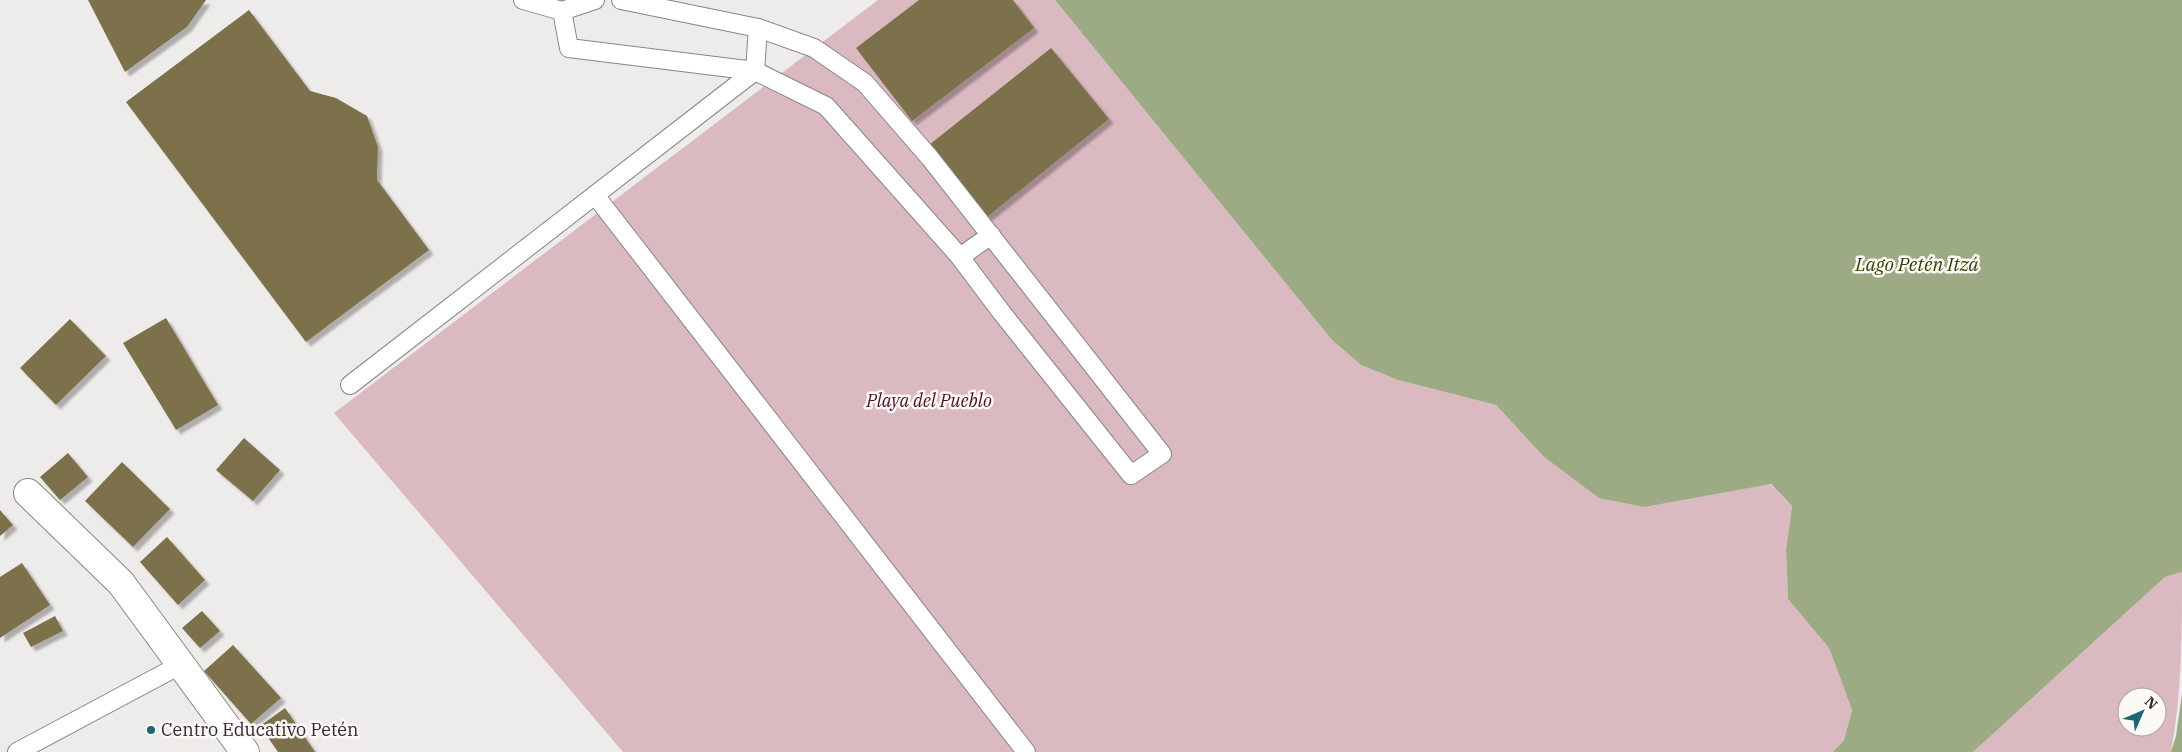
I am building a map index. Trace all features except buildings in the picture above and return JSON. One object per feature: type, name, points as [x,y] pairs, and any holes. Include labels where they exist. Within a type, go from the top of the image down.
[{"type":"street","points":[[28,493],[121,582],[245,752]]},
{"type":"lane","points":[[524,0],[562,11],[595,0]]},
{"type":"lane","points":[[562,11],[569,48],[755,71],[826,106],[960,257],[1002,313],[1131,475],[1162,454],[930,158],[865,83],[814,48],[758,28],[621,0]]},
{"type":"lane","points":[[350,385],[755,71],[758,28]]},
{"type":"lane","points":[[595,195],[1026,752]]},
{"type":"lane","points":[[960,257],[991,235]]},
{"type":"lane","points":[[17,752],[180,665]]},
{"type":"green space","name":"Playa del Pueblo","points":[[878,0],[1055,0],[1332,340],[1361,365],[1398,380],[1496,405],[1543,456],[1645,507],[1770,484],[1792,506],[1786,550],[1788,599],[1829,648],[1852,710],[1844,740],[1833,752],[623,752],[334,413]]},
{"type":"green space","points":[[2182,572],[2179,685],[2171,752],[1973,752],[2165,577]]},
{"type":"water","name":"Lago Petén Itzá","points":[[1055,0],[2182,0],[2182,572],[2165,577],[1973,752],[1833,752],[1844,740],[1852,710],[1829,648],[1788,599],[1786,550],[1792,506],[1771,484],[1645,507],[1599,498],[1543,456],[1496,405],[1398,380],[1361,365],[1332,340]]},
{"type":"water","points":[[2182,694],[2182,752],[2171,752],[2176,736]]},
{"type":"place","name":"Centro Educativo Petén","points":[[151,730]]}]
